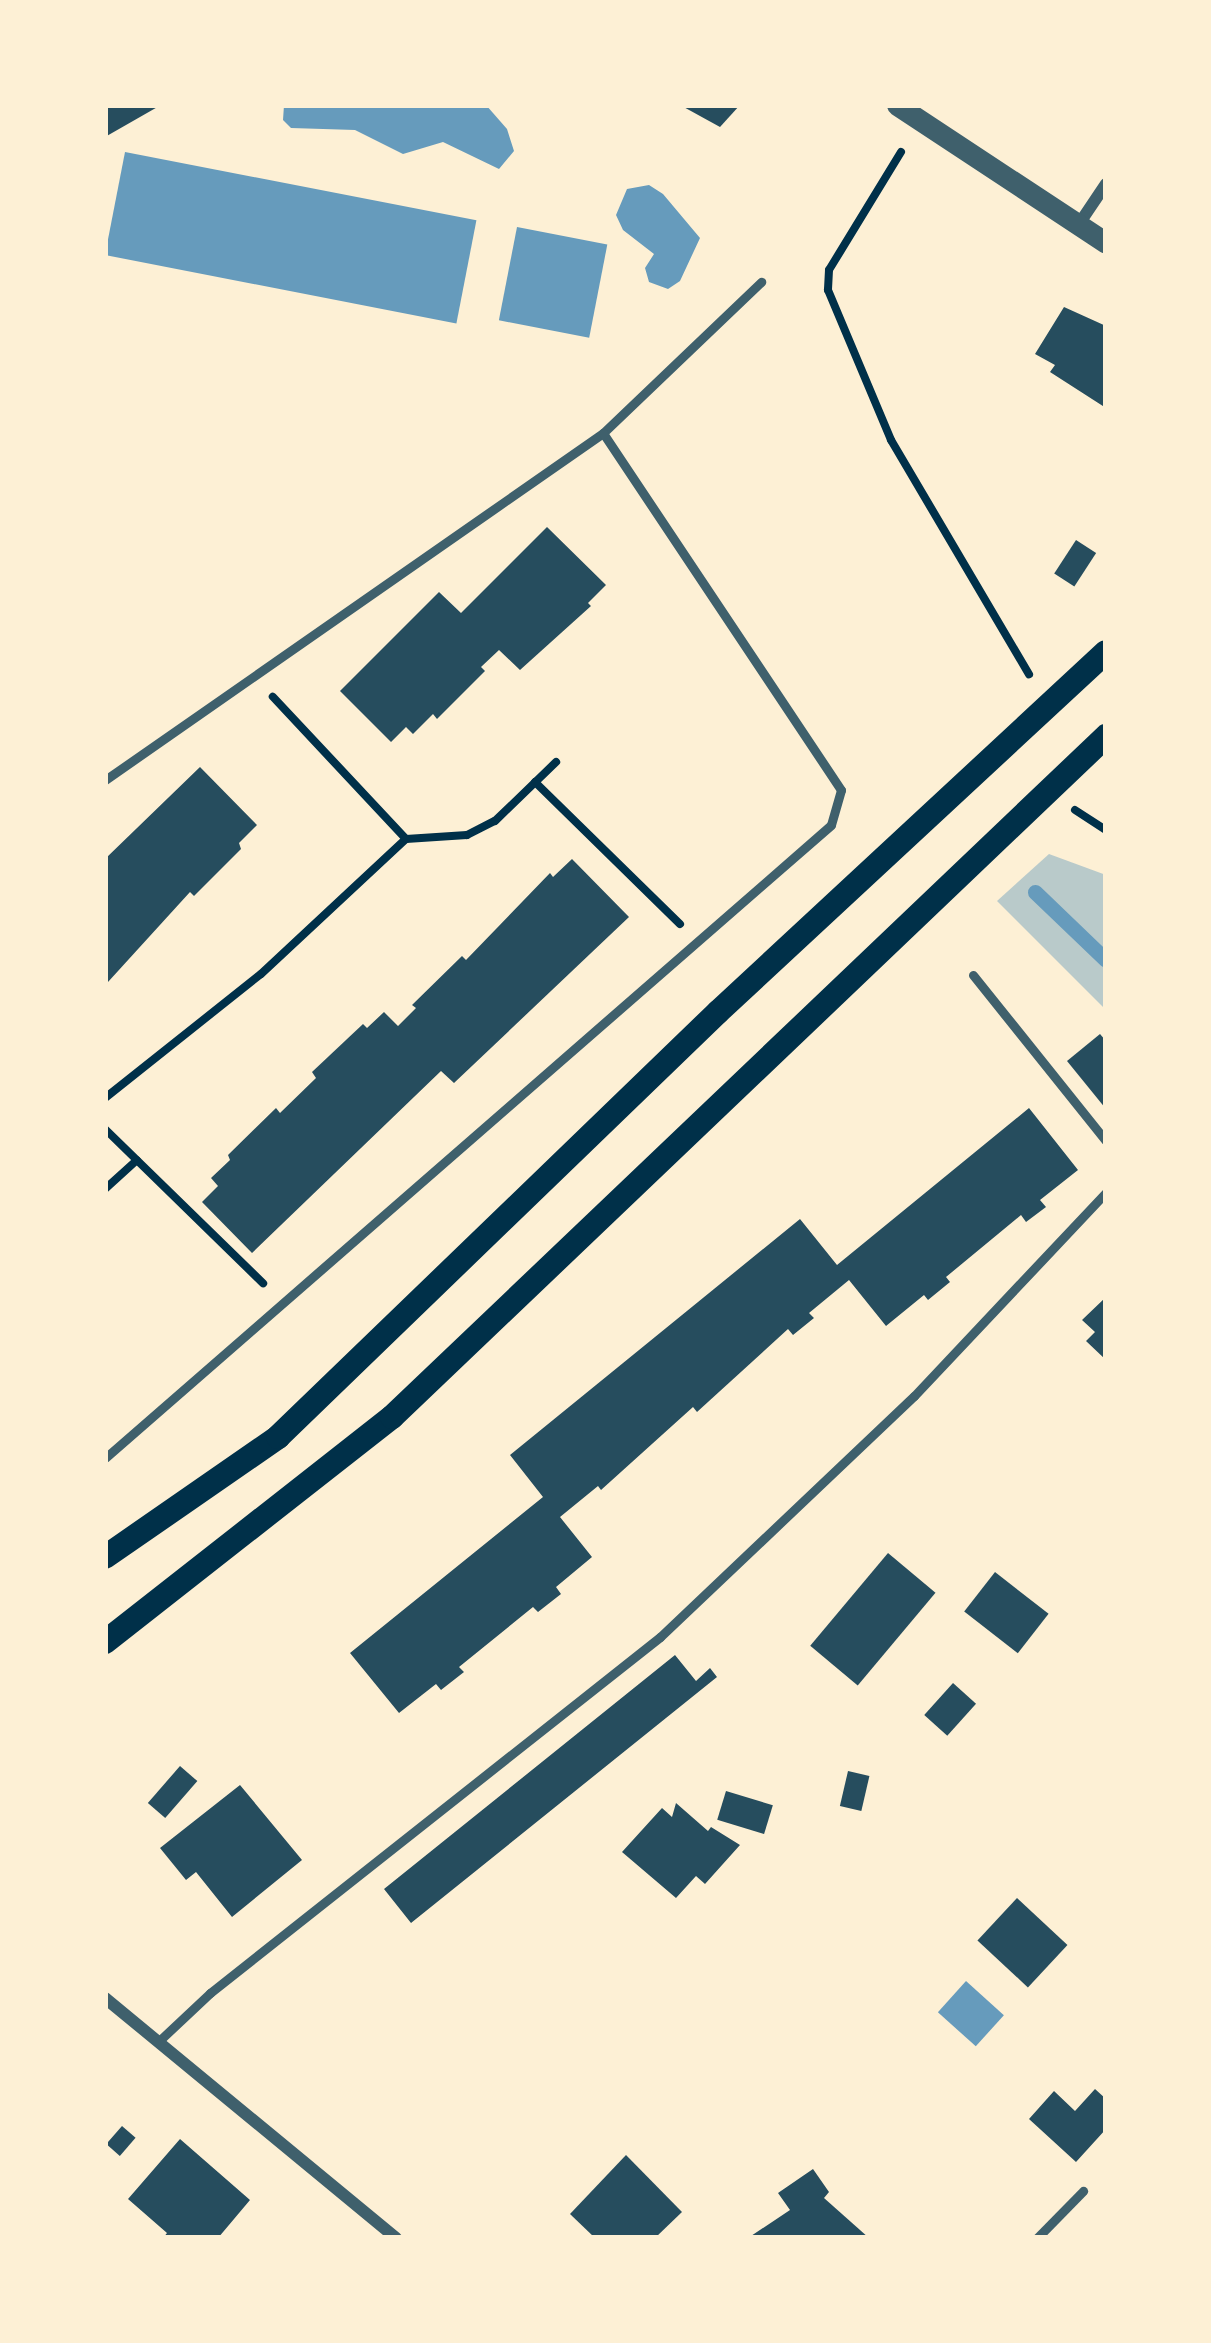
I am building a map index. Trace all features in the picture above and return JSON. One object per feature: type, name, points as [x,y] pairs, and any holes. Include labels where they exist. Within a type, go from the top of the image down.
[{"type":"main road","points":[[105,1557],[278,1437],[652,1075],[1106,652]]},
{"type":"main road","points":[[105,1642],[392,1417],[1106,736]]},
{"type":"street","points":[[897,105],[1106,243]]},
{"type":"street","points":[[1079,224],[1106,184]]},
{"type":"street","points":[[105,1998],[397,2238]]},
{"type":"lane","points":[[105,780],[603,433],[761,282]]},
{"type":"lane","points":[[105,1458],[831,825],[842,790],[603,433]]},
{"type":"lane","points":[[974,975],[1106,1141]]},
{"type":"lane","points":[[160,2039],[210,1993],[660,1637],[914,1396],[1106,1192]]},
{"type":"lane","points":[[1037,2238],[1083,2192]]},
{"type":"path","points":[[901,152],[829,270],[828,290],[891,440],[1039,691]]},
{"type":"path","points":[[254,677],[406,839]]},
{"type":"path","points":[[105,1098],[261,974],[406,839],[466,835],[495,821],[556,762]]},
{"type":"path","points":[[536,782],[698,941]]},
{"type":"path","points":[[1064,802],[1106,830]]},
{"type":"path","points":[[105,1129],[283,1303]]},
{"type":"path","points":[[105,1189],[136,1160]]},
{"type":"shaded area","points":[[1049,854],[1106,875],[1106,1010],[997,901]]},
{"type":"water","points":[[284,105],[486,105],[507,129],[514,151],[499,169],[443,142],[403,154],[355,130],[291,128],[283,120]]},
{"type":"water","points":[[125,152],[476,220],[456,323],[105,255]]},
{"type":"water","points":[[649,185],[663,194],[700,238],[680,281],[668,289],[649,282],[645,268],[654,254],[623,230],[616,215],[627,189]]},
{"type":"water","points":[[517,227],[607,245],[589,338],[499,320]]},
{"type":"water","points":[[966,1981],[1004,2015],[976,2046],[938,2012]]},
{"type":"building","points":[[105,105],[161,105],[105,137]]},
{"type":"building","points":[[680,105],[740,105],[720,127]]},
{"type":"building","points":[[1064,307],[1106,326],[1106,408],[1050,372],[1055,365],[1035,354]]},
{"type":"building","points":[[547,527],[606,585],[588,603],[591,606],[520,670],[499,650],[481,667],[485,671],[437,719],[433,714],[413,734],[406,727],[391,742],[340,691],[439,592],[461,613]]},
{"type":"building","points":[[1076,540],[1096,553],[1074,587],[1054,574]]},
{"type":"building","points":[[200,767],[257,825],[239,843],[241,849],[194,896],[190,892],[108,982],[105,859]]},
{"type":"building","points":[[572,859],[629,917],[454,1083],[441,1071],[252,1253],[202,1202],[218,1186],[211,1178],[230,1160],[228,1155],[276,1108],[280,1113],[316,1078],[312,1072],[363,1024],[367,1028],[384,1012],[398,1026],[416,1008],[412,1005],[462,956],[466,960],[550,873],[553,877]]},
{"type":"building","points":[[1100,1034],[1106,1041],[1106,1109],[1067,1061]]},
{"type":"building","points":[[1029,1108],[1078,1170],[1040,1200],[1046,1207],[1026,1222],[1021,1215],[946,1277],[950,1282],[928,1300],[924,1295],[886,1326],[849,1280],[809,1313],[814,1318],[793,1335],[788,1329],[697,1412],[693,1407],[601,1490],[598,1486],[560,1517],[592,1557],[556,1587],[561,1594],[538,1612],[533,1607],[459,1667],[464,1672],[441,1690],[436,1684],[399,1713],[350,1653],[543,1497],[510,1455],[800,1219],[837,1265]]},
{"type":"building","points":[[1106,1297],[1106,1360],[1086,1341],[1095,1332],[1082,1320]]},
{"type":"building","points":[[888,1553],[935,1593],[858,1686],[810,1646]]},
{"type":"building","points":[[995,1572],[1049,1614],[1018,1653],[964,1611]]},
{"type":"building","points":[[675,1655],[696,1681],[710,1668],[717,1677],[411,1923],[384,1889]]},
{"type":"building","points":[[953,1683],[976,1704],[947,1736],[924,1715]]},
{"type":"building","points":[[180,1766],[197,1781],[165,1818],[148,1803]]},
{"type":"building","points":[[848,1771],[869,1776],[861,1811],[840,1806]]},
{"type":"building","points":[[240,1785],[302,1860],[232,1917],[196,1872],[186,1880],[160,1848]]},
{"type":"building","points":[[726,1791],[773,1805],[764,1834],[717,1820]]},
{"type":"building","points":[[676,1803],[708,1831],[711,1827],[740,1845],[705,1884],[696,1876],[676,1898],[622,1852],[662,1808],[672,1817]]},
{"type":"building","points":[[1017,1898],[1067,1945],[1028,1987],[977,1940]]},
{"type":"building","points":[[1095,2089],[1106,2099],[1106,2129],[1076,2162],[1029,2119],[1054,2091],[1075,2111]]},
{"type":"building","points":[[122,2126],[136,2138],[120,2156],[106,2144]]},
{"type":"building","points":[[180,2139],[250,2200],[218,2238],[163,2238],[167,2233],[128,2199]]},
{"type":"building","points":[[626,2155],[682,2212],[655,2238],[595,2238],[570,2214]]},
{"type":"building","points":[[813,2169],[829,2192],[824,2198],[869,2238],[748,2238],[790,2210],[778,2193]]},
{"type":"waterway","points":[[1035,892],[1106,960]]}]
